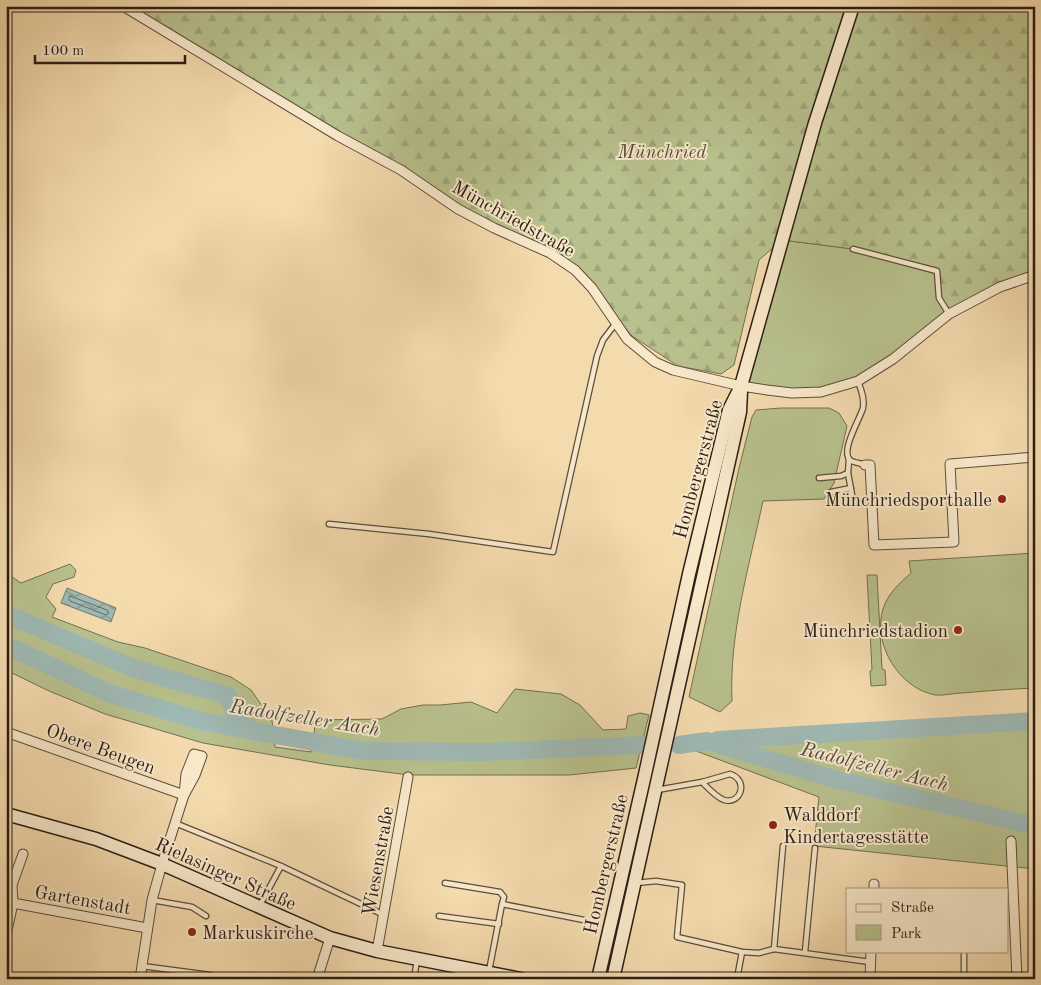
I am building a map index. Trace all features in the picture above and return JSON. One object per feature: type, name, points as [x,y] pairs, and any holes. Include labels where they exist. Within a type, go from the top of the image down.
[{"type":"main road","points":[[741,386],[815,123],[853,6]]},
{"type":"main road","name":"Hombergerstraße","points":[[598,979],[644,779],[688,574],[727,420],[741,386]]},
{"type":"main road","name":"Hombergerstraße","points":[[613,979],[740,412],[741,386]]},
{"type":"main road","name":"Rielasinger Straße","points":[[6,814],[96,838],[162,864],[330,938],[377,951],[521,979]]},
{"type":"street","name":"Münchriedstraße","points":[[123,6],[338,136],[401,170],[458,209],[494,228],[550,252],[575,270],[592,288],[627,338],[655,362],[673,370],[741,386],[792,393],[821,392],[858,381],[893,359],[949,314],[1000,287],[1035,275]]},
{"type":"street","points":[[865,464],[870,465],[874,545],[954,542],[950,464],[1035,457]]},
{"type":"street","name":"Obere Beugen","points":[[6,732],[184,795],[175,823]]},
{"type":"street","name":"Wiesenstraße","points":[[377,951],[408,777]]},
{"type":"street","points":[[140,979],[152,900],[175,823]]},
{"type":"street","points":[[1011,841],[1017,979]]},
{"type":"street","points":[[6,936],[12,903],[12,885],[24,854]]},
{"type":"street","name":"Gartenstadt","points":[[12,903],[147,928]]},
{"type":"street","points":[[317,979],[330,938]]},
{"type":"street","points":[[870,979],[871,952]]},
{"type":"lane","points":[[853,249],[937,271],[939,298],[949,314]]},
{"type":"lane","points":[[329,524],[428,534],[552,552],[597,356],[603,340],[616,323]]},
{"type":"lane","points":[[852,495],[848,472],[848,443],[864,407],[863,395],[858,381]]},
{"type":"lane","points":[[849,459],[865,464]]},
{"type":"lane","points":[[820,478],[841,476],[848,472]]},
{"type":"lane","points":[[831,492],[851,488]]},
{"type":"lane","points":[[657,786],[702,782],[730,774],[739,779],[741,791],[733,800],[726,801],[721,799],[702,782]]},
{"type":"lane","points":[[175,823],[281,866],[384,915]]},
{"type":"lane","points":[[774,949],[783,846]]},
{"type":"lane","points":[[805,952],[815,848]]},
{"type":"lane","points":[[259,908],[281,866]]},
{"type":"lane","points":[[635,884],[656,882],[682,885],[677,937],[742,952],[759,953],[774,949],[871,962]]},
{"type":"lane","points":[[444,883],[500,892],[504,897],[489,973]]},
{"type":"lane","points":[[152,900],[192,907],[206,916]]},
{"type":"lane","points":[[502,904],[584,920]]},
{"type":"lane","points":[[439,916],[499,924]]},
{"type":"lane","points":[[737,979],[742,952]]},
{"type":"lane","points":[[964,952],[964,979]]},
{"type":"lane","points":[[414,979],[417,959]]},
{"type":"lane","points":[[142,966],[210,975]]},
{"type":"green space","name":"Münchried","points":[[127,6],[1035,6],[1035,275],[949,314],[939,298],[937,271],[853,249],[782,240],[759,260],[734,365],[721,374],[678,366],[632,336],[576,268],[495,226]]},
{"type":"green space","points":[[782,240],[853,249],[937,271],[949,314],[858,381],[821,392],[741,386]]},
{"type":"green space","points":[[829,408],[839,413],[847,426],[834,483],[824,499],[763,501],[737,626],[732,676],[732,701],[720,712],[689,697],[752,417],[756,410]]},
{"type":"green space","name":"Münchriedstadion","points":[[1035,553],[1035,688],[935,695],[922,691],[910,684],[900,674],[885,650],[881,636],[881,622],[883,609],[888,598],[911,573],[909,561]]},
{"type":"green space","points":[[70,564],[76,570],[74,577],[53,584],[46,597],[56,609],[52,617],[118,642],[145,648],[231,677],[251,690],[272,720],[275,747],[311,752],[316,720],[382,719],[401,709],[423,705],[471,702],[497,713],[515,689],[561,694],[580,705],[603,730],[626,729],[628,716],[640,713],[649,715],[636,768],[569,775],[409,775],[330,765],[203,743],[105,714],[49,691],[6,670],[6,573],[21,583]]},
{"type":"green space","points":[[867,575],[877,575],[882,669],[885,670],[886,685],[871,686],[870,671],[872,670]]},
{"type":"green space","points":[[1035,721],[1035,869],[814,846],[819,797],[680,745],[707,741]]},
{"type":"water","points":[[67,588],[116,608],[111,622],[61,603]]},
{"type":"waterway","points":[[6,614],[133,668],[228,696],[236,717],[254,731]]},
{"type":"waterway","name":"Radolfzeller Aach","points":[[6,645],[111,694],[205,722],[363,751],[484,752],[643,745]]},
{"type":"waterway","name":"Radolfzeller Aach","points":[[718,740],[1035,721]]},
{"type":"waterway","name":"Radolfzeller Aach","points":[[679,745],[707,741],[834,779],[1022,823],[1035,823]]},
{"type":"place","name":"Münchriedsporthalle","points":[[1002,499]]},
{"type":"place","name":"Münchriedstadion","points":[[958,630]]},
{"type":"place","name":"Walddorf Kindertagesstätte","points":[[773,825]]},
{"type":"place","name":"Markuskirche","points":[[192,932]]}]
